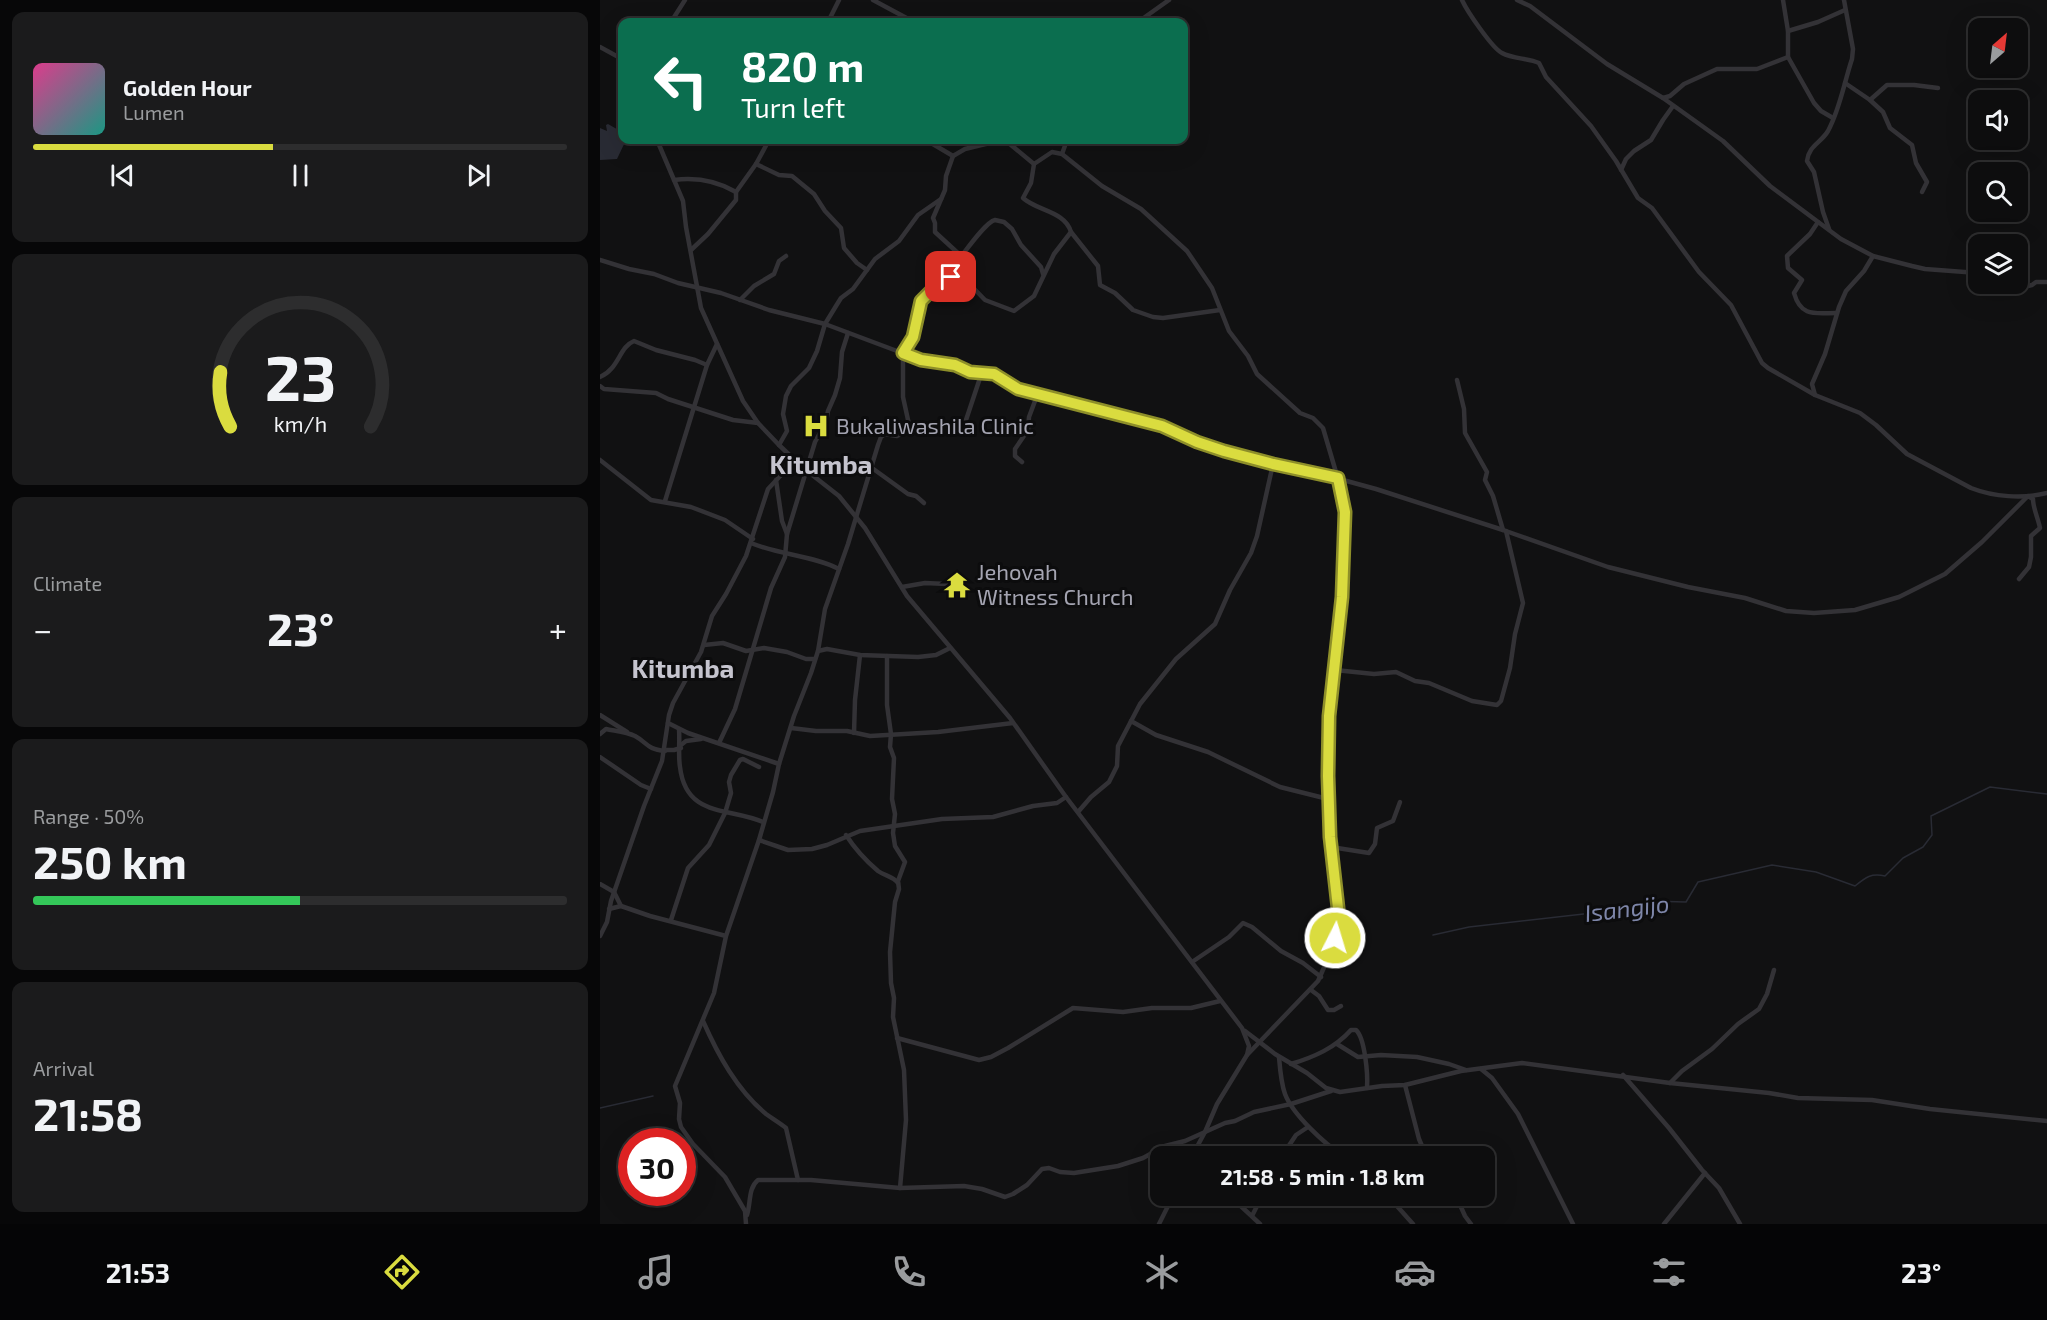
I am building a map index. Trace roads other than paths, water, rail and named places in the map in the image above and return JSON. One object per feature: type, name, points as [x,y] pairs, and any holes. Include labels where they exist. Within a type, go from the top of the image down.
[{"type":"street","points":[[674,18],[685,0]]},
{"type":"street","points":[[830,18],[839,0]]},
{"type":"street","points":[[873,0],[907,18]]},
{"type":"street","points":[[1144,18],[1170,0]]},
{"type":"street","points":[[1462,0],[1466,9],[1498,50],[1506,55],[1539,63],[1546,77],[1591,126],[1638,198],[1652,208],[1699,272],[1731,305],[1762,363],[1778,375],[1815,395],[1860,413],[1907,454],[1947,477],[1980,491],[2028,496],[2047,493]]},
{"type":"street","points":[[1517,0],[1526,2],[1607,64],[1663,98],[1723,141],[1768,185],[1841,239],[1874,255],[1925,269],[1968,272]]},
{"type":"street","points":[[1783,0],[1788,31],[1786,50],[1788,57],[1814,103],[1821,111],[1833,118]]},
{"type":"street","points":[[1831,232],[1823,212],[1814,172],[1808,161],[1812,145],[1827,133],[1845,83],[1852,49],[1844,0]]},
{"type":"street","points":[[1788,31],[1818,22],[1845,10]]},
{"type":"street","points":[[600,47],[618,57]]},
{"type":"street","points":[[1663,98],[1670,96],[1684,84],[1717,69],[1753,69],[1788,57]]},
{"type":"street","points":[[1845,83],[1883,112],[1890,128],[1912,146],[1916,163],[1927,182],[1922,192]]},
{"type":"street","points":[[1870,100],[1887,85],[1920,85],[1938,88]]},
{"type":"street","points":[[1621,170],[1626,159],[1651,140],[1673,106]]},
{"type":"street","points":[[659,144],[683,201],[701,308],[743,401],[758,423],[792,458],[838,496],[869,533],[902,587],[1013,723],[1066,797],[1242,1029],[1331,1091]]},
{"type":"street","points":[[691,250],[730,209],[736,200],[736,192],[767,144]]},
{"type":"street","points":[[933,144],[953,156]]},
{"type":"street","points":[[960,258],[956,251],[934,232],[933,214],[945,190],[946,176],[953,156],[987,144]]},
{"type":"street","points":[[1009,144],[1034,164]]},
{"type":"street","points":[[1062,154],[1066,144]]},
{"type":"street","points":[[1198,1146],[1217,1104],[1247,1055],[1321,977],[1335,938],[1338,908],[1328,800],[1329,716],[1342,597],[1345,512],[1338,478],[1323,428],[1313,418],[1300,413],[1261,378],[1229,331],[1212,288],[1187,251],[1152,218],[1131,202],[1102,186],[1062,154],[1054,151],[1034,164],[1031,183],[1023,198],[1058,216],[1067,224],[1098,266],[1100,285],[1115,293],[1133,310],[1158,318],[1220,310]]},
{"type":"street","points":[[756,164],[779,175],[792,176],[814,194],[825,211],[841,228],[844,248],[857,263],[867,270]]},
{"type":"street","points":[[674,180],[696,178],[718,183],[736,192]]},
{"type":"street","points":[[779,445],[787,431],[783,414],[785,399],[791,386],[805,374],[813,361],[825,324],[841,298],[850,293],[879,256],[899,242],[918,215],[940,199]]},
{"type":"street","points":[[910,429],[903,397],[903,353],[913,337],[921,300],[935,287],[947,282],[957,271],[960,258],[986,224],[995,220],[1004,222],[1012,229],[1021,245],[1041,267],[1043,274]]},
{"type":"street","points":[[1818,222],[1810,234],[1787,256],[1788,268],[1802,280],[1794,294],[1802,309],[1807,313],[1837,313]]},
{"type":"street","points":[[957,271],[985,300],[1011,311],[1034,296],[1054,254],[1071,232]]},
{"type":"street","points":[[1815,395],[1812,384],[1825,354],[1846,291],[1864,271],[1874,255]]},
{"type":"street","points":[[740,300],[754,286],[774,274],[779,261],[786,256]]},
{"type":"street","points":[[600,260],[769,310],[825,324],[921,360],[955,365],[970,372],[1001,377],[1014,387],[1162,426],[1197,442],[1273,464],[1338,478],[1504,530],[1608,567],[1688,587],[1745,598],[1786,611],[1814,613],[1855,610],[1899,597],[1945,574],[1982,542],[2028,496]]},
{"type":"street","points":[[2028,286],[2036,282],[2047,282]]},
{"type":"street","points":[[719,743],[735,709],[771,588],[786,552],[787,534],[815,442],[826,422],[840,378],[848,333]]},
{"type":"street","points":[[600,377],[612,370],[632,341],[707,365]]},
{"type":"street","points":[[665,501],[707,365],[717,344]]},
{"type":"street","points":[[746,1221],[742,1206],[725,1177],[693,1144],[679,1123],[680,1103],[675,1086],[703,1021],[717,981],[726,936],[759,840],[779,764],[818,651],[824,613],[872,468],[875,452],[883,436],[897,436],[915,427],[929,428],[938,424],[965,423],[981,372]]},
{"type":"street","points":[[1335,670],[1374,674],[1396,672],[1414,681],[1429,683],[1472,701],[1497,705],[1500,701],[1510,668],[1523,603],[1504,530],[1485,480],[1486,472],[1465,433],[1464,409],[1457,380]]},
{"type":"street","points":[[600,386],[604,389],[656,393],[733,420],[758,423]]},
{"type":"street","points":[[1022,462],[1015,456],[1015,449],[1028,430],[1029,417],[1038,393]]},
{"type":"street","points":[[600,936],[607,922],[614,892],[665,750],[673,703],[704,645],[710,621],[736,578],[752,541],[768,489],[792,458]]},
{"type":"street","points":[[600,460],[645,497],[654,501],[692,507],[725,520],[768,550],[786,552],[838,567]]},
{"type":"street","points":[[1078,812],[1090,796],[1109,782],[1117,766],[1118,746],[1140,704],[1172,663],[1207,633],[1218,619],[1230,590],[1251,553],[1273,464]]},
{"type":"street","points":[[872,468],[908,494],[916,495],[924,503]]},
{"type":"street","points":[[776,480],[782,521],[787,534]]},
{"type":"street","points":[[2019,579],[2029,567],[2031,536],[2040,528],[2033,499],[2028,496]]},
{"type":"street","points":[[902,587],[925,583],[947,584]]},
{"type":"street","points":[[704,645],[723,643],[742,651],[760,647],[815,660]]},
{"type":"street","points":[[818,651],[827,650],[860,655],[930,656],[950,648]]},
{"type":"street","points":[[854,733],[860,655]]},
{"type":"street","points":[[886,656],[890,747],[894,760],[892,799],[895,814],[893,826],[895,846],[905,862],[898,884],[890,952],[894,998],[893,1017],[903,1062],[906,1120],[900,1188]]},
{"type":"street","points":[[600,715],[650,748],[674,750],[689,741],[706,739]]},
{"type":"street","points":[[1131,721],[1156,735],[1208,752],[1280,787],[1328,800]]},
{"type":"street","points":[[668,723],[706,739],[779,764]]},
{"type":"street","points":[[791,728],[870,736],[938,732],[1013,723]]},
{"type":"street","points":[[600,734],[606,729],[632,735]]},
{"type":"street","points":[[679,729],[680,771],[690,795],[699,803],[725,813],[749,816],[763,822]]},
{"type":"street","points":[[600,757],[641,785],[651,789]]},
{"type":"street","points":[[671,920],[688,867],[709,845],[725,813],[731,793],[729,780],[736,764],[744,759],[759,766]]},
{"type":"street","points":[[759,840],[793,850],[821,847],[860,831],[942,819],[993,817],[1033,806],[1051,805],[1066,797]]},
{"type":"street","points":[[1331,847],[1369,853],[1375,844],[1377,828],[1393,821],[1400,802]]},
{"type":"street","points":[[846,835],[858,854],[898,884]]},
{"type":"street","points":[[600,884],[614,892],[621,906]]},
{"type":"street","points":[[609,909],[621,906],[726,936]]},
{"type":"street","points":[[1192,962],[1226,939],[1243,923],[1252,927],[1281,951],[1303,963],[1321,977]]},
{"type":"street","points":[[1670,1083],[1712,1049],[1738,1024],[1759,1009],[1767,994],[1774,970]]},
{"type":"street","points":[[1311,990],[1319,996],[1328,1010],[1332,1011],[1341,1006]]},
{"type":"street","points":[[897,1038],[979,1060],[991,1057],[1008,1048],[1073,1008],[1123,1012],[1152,1008],[1191,1008],[1220,1001]]},
{"type":"street","points":[[703,1021],[728,1070],[760,1108],[786,1128],[798,1180]]},
{"type":"street","points":[[1242,1029],[1249,1046],[1247,1055]]},
{"type":"street","points":[[1291,1064],[1326,1051],[1351,1030],[1356,1030],[1362,1037],[1367,1088]]},
{"type":"street","points":[[1336,1044],[1364,1058],[1381,1055],[1417,1058],[1466,1070]]},
{"type":"street","points":[[1280,1057],[1285,1092],[1308,1127],[1331,1146]]},
{"type":"street","points":[[746,1221],[751,1190],[756,1181],[798,1180],[900,1188],[972,1187],[1005,1197],[1027,1185],[1042,1169],[1049,1168],[1074,1173],[1108,1168],[1143,1158],[1165,1146],[1185,1141],[1254,1112],[1292,1104],[1331,1091],[1340,1092],[1406,1084],[1466,1070],[1522,1063],[1798,1098],[1872,1100],[1930,1109],[2047,1121]]},
{"type":"street","points":[[1481,1069],[1492,1078],[1518,1113],[1573,1224]]},
{"type":"street","points":[[1623,1076],[1728,1200],[1740,1224]]},
{"type":"street","points":[[1317,1096],[1321,1084]]},
{"type":"street","points":[[1406,1084],[1422,1146]]},
{"type":"street","points":[[1289,1146],[1296,1135],[1308,1127]]},
{"type":"street","points":[[1664,1224],[1705,1173]]},
{"type":"street","points":[[1159,1224],[1168,1206]]},
{"type":"street","points":[[1241,1206],[1260,1224]]},
{"type":"street","points":[[1252,1216],[1257,1206]]},
{"type":"street","points":[[1397,1206],[1413,1224]]},
{"type":"street","points":[[1460,1206],[1471,1224]]},
{"type":"waterway","name":"Isangijo","points":[[1433,935],[1469,927],[1610,911],[1648,901],[1686,902],[1698,882],[1772,865],[1816,872],[1855,886],[1869,876],[1885,876],[1903,858],[1923,847],[1932,835],[1931,816],[1990,787],[2047,794]]},
{"type":"waterway","points":[[600,1108],[653,1096]]},
{"type":"place","name":"Bukaliwashila Clinic","points":[[816,426]]},
{"type":"place","name":"Jehovah Witness Church","points":[[957,585]]},
{"type":"district","name":"Kitumba","points":[[821,465]]},
{"type":"district","name":"Kitumba","points":[[683,669]]}]
